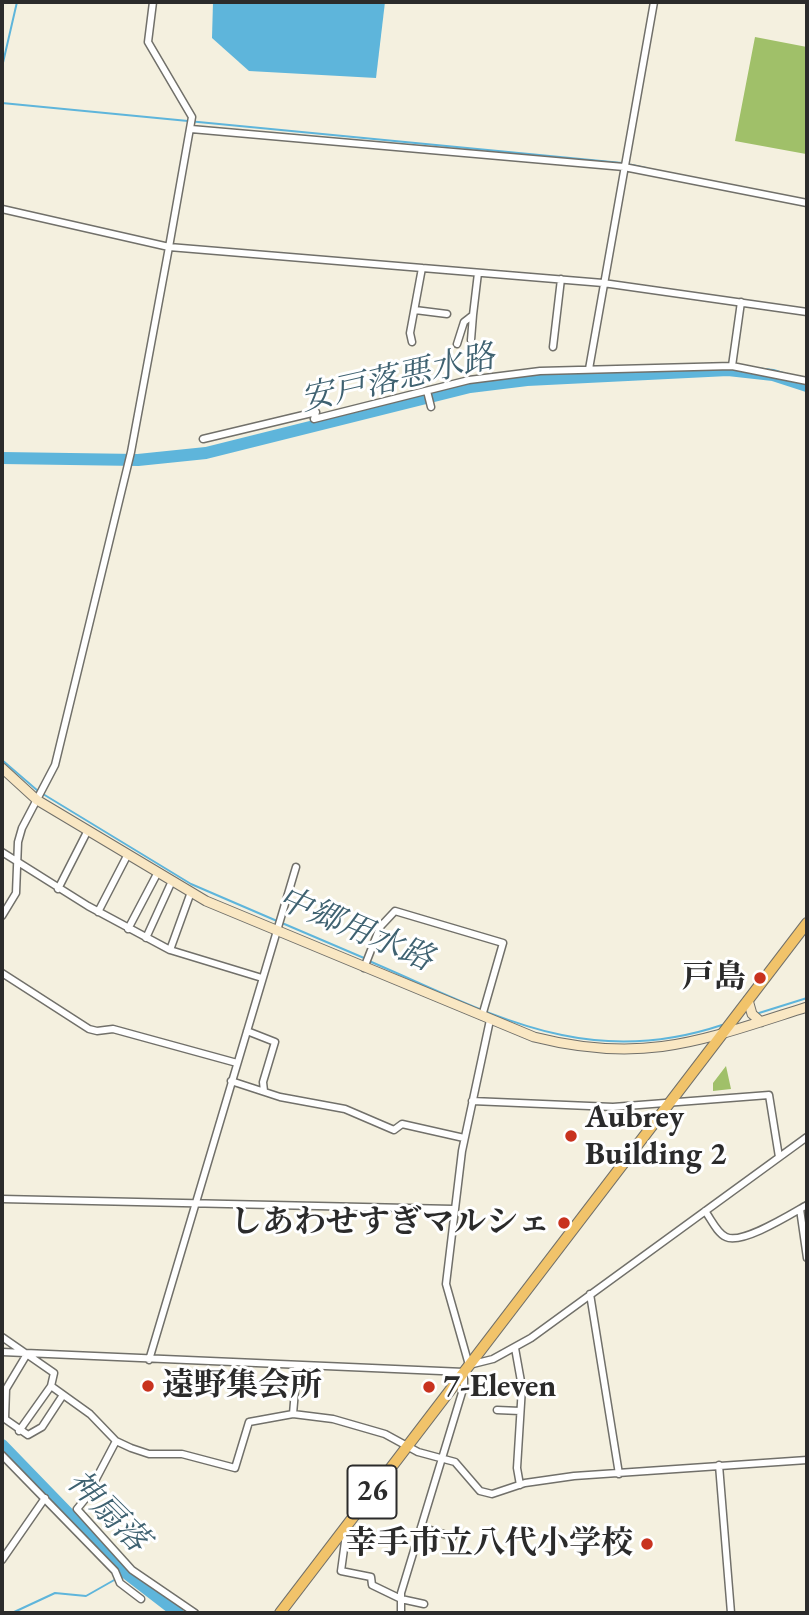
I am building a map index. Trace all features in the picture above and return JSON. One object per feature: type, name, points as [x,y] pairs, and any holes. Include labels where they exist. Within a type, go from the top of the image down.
[{"type":"main road","points":[[2,768],[37,800],[191,892],[275,932],[534,1037],[607,1051],[663,1048],[723,1034],[807,1007]]},
{"type":"main road","name":"26","points":[[280,1613],[807,923]]},
{"type":"main road","points":[[748,1000],[752,1014],[761,1022]]},
{"type":"street","points":[[2,916],[16,893],[18,842],[55,765],[127,469],[191,129],[192,117],[148,42],[153,2]]},
{"type":"street","points":[[589,369],[654,2]]},
{"type":"street","points":[[191,129],[624,167],[807,203]]},
{"type":"street","points":[[2,209],[169,247],[603,283],[806,312],[807,301]]},
{"type":"street","points":[[412,342],[410,333],[422,268]]},
{"type":"street","points":[[471,341],[478,273]]},
{"type":"street","points":[[553,347],[561,279]]},
{"type":"street","points":[[732,366],[741,302]]},
{"type":"street","points":[[415,310],[447,314]]},
{"type":"street","points":[[457,344],[464,322],[473,315]]},
{"type":"street","points":[[203,439],[316,412],[314,419],[427,390],[500,375],[589,369],[732,366],[807,381]]},
{"type":"street","points":[[427,390],[431,407]]},
{"type":"street","points":[[58,889],[88,830]]},
{"type":"street","points":[[2,852],[58,889],[170,950],[262,978]]},
{"type":"street","points":[[98,912],[128,854]]},
{"type":"street","points":[[149,1360],[296,867]]},
{"type":"street","points":[[128,929],[158,872]]},
{"type":"street","points":[[146,938],[172,881]]},
{"type":"street","points":[[170,950],[191,892]]},
{"type":"street","points":[[364,968],[380,927],[396,911],[503,943],[464,1138],[453,1209],[446,1284],[467,1368],[401,1599],[401,1613]]},
{"type":"street","points":[[2,973],[94,1031],[113,1029],[237,1063]]},
{"type":"street","points":[[247,1031],[275,1042],[262,1082],[264,1091]]},
{"type":"street","points":[[231,1082],[345,1109],[385,1128],[394,1130],[402,1124],[464,1138]]},
{"type":"street","points":[[472,1101],[613,1107],[769,1095],[779,1157]]},
{"type":"street","points":[[2,1352],[297,1367],[467,1368],[515,1348],[807,1137]]},
{"type":"street","points":[[2,1199],[453,1209]]},
{"type":"street","points":[[705,1211],[723,1236],[732,1239],[748,1236],[804,1207],[807,1258]]},
{"type":"street","points":[[590,1294],[619,1474]]},
{"type":"street","points":[[2,1337],[54,1373],[51,1386],[19,1431]]},
{"type":"street","points":[[515,1348],[522,1387],[517,1468],[520,1485]]},
{"type":"street","points":[[27,1354],[5,1394],[5,1419],[28,1435],[42,1427],[63,1395]]},
{"type":"street","points":[[293,1414],[297,1367]]},
{"type":"street","points":[[51,1386],[90,1415],[116,1441],[149,1454],[182,1454],[235,1468],[249,1422],[293,1414],[332,1419],[460,1465],[469,1481],[483,1493],[502,1493],[520,1485],[574,1476],[807,1460]]},
{"type":"street","points":[[497,1410],[520,1411]]},
{"type":"street","points":[[116,1441],[86,1498],[77,1509],[124,1563],[195,1613]]},
{"type":"street","points":[[2,1455],[115,1570],[121,1583],[141,1599]]},
{"type":"street","points":[[719,1465],[731,1613]]},
{"type":"street","points":[[2,1560],[45,1498]]},
{"type":"street","points":[[347,1525],[341,1571],[370,1577],[372,1585],[388,1590],[401,1599],[425,1604]]},
{"type":"street","points":[[421,1527],[453,1537]]},
{"type":"street","points":[[115,1570],[124,1563]]},
{"type":"street","points":[[386,1601],[388,1590]]},
{"type":"green space","points":[[755,37],[807,47],[806,154],[735,141]]},
{"type":"green space","points":[[726,1066],[731,1089],[713,1091],[713,1083]]},
{"type":"water","points":[[213,2],[385,2],[376,78],[249,71],[212,38]]},
{"type":"waterway","points":[[2,67],[17,2]]},
{"type":"waterway","points":[[2,103],[622,163]]},
{"type":"waterway","points":[[627,164],[646,168]]},
{"type":"waterway","name":"安戸落悪水路","points":[[2,458],[138,460],[206,453],[470,387],[527,380],[728,370],[773,375],[807,386]]},
{"type":"waterway","name":"中郷用水路","points":[[2,760],[38,791]]},
{"type":"waterway","name":"中郷用水路","points":[[43,794],[191,884],[277,921]]},
{"type":"waterway","name":"中郷用水路","points":[[282,923],[364,958]]},
{"type":"waterway","name":"中郷用水路","points":[[369,961],[498,1016],[540,1030],[582,1039],[626,1042],[673,1038],[722,1025]]},
{"type":"waterway","name":"中郷用水路","points":[[759,1013],[807,998]]},
{"type":"waterway","name":"神扇落","points":[[2,1445],[126,1573],[178,1613]]},
{"type":"waterway","points":[[12,1613],[55,1593],[86,1596],[116,1579]]},
{"type":"place","name":"戸島","points":[[760,978]]},
{"type":"place","name":"Aubrey Building 2","points":[[571,1136]]},
{"type":"place","name":"しあわせすぎマルシェ","points":[[564,1223]]},
{"type":"place","name":"遠野集会所","points":[[148,1386]]},
{"type":"place","name":"7-Eleven","points":[[429,1387]]},
{"type":"place","name":"幸手市立八代小学校","points":[[647,1544]]}]
